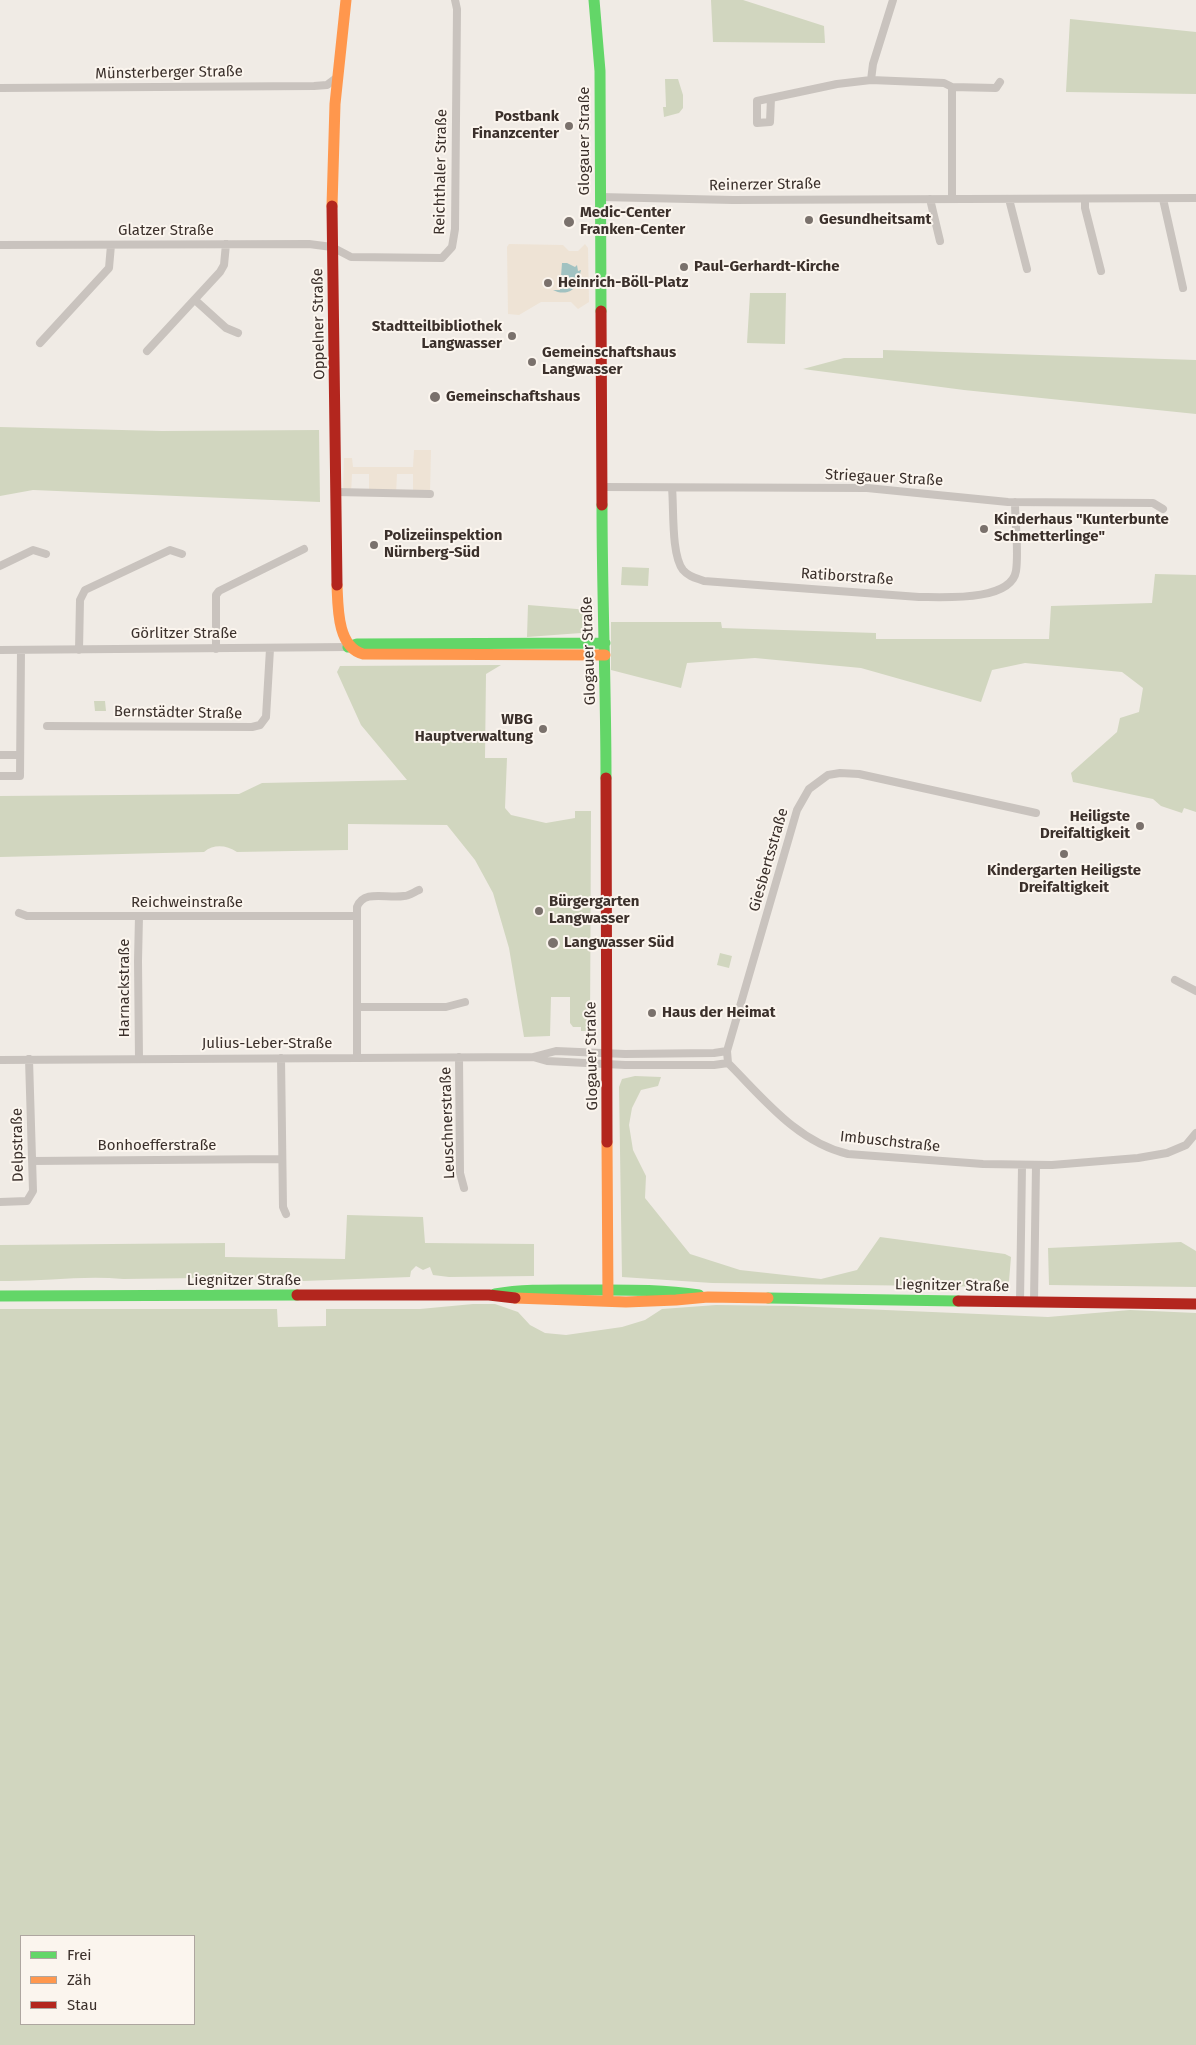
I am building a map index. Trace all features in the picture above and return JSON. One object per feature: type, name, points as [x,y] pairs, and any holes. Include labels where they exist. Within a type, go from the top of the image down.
[{"type":"street","name":"Oppelner Straße","points":[[346,0],[336,79],[332,157],[332,247],[335,294],[338,584],[343,628],[348,647]]},
{"type":"street","name":"Reichthaler Straße","points":[[332,247],[346,256],[360,258],[442,258],[452,247],[455,229],[457,9],[455,0]]},
{"type":"street","name":"Glogauer Straße","points":[[594,0],[599,47],[602,586],[605,649],[608,1058],[608,1296]]},
{"type":"street","points":[[871,80],[873,64],[893,0]]},
{"type":"street","name":"Münsterberger Straße","points":[[0,88],[314,86],[327,85],[336,79]]},
{"type":"street","points":[[771,98],[837,84],[871,80],[944,83],[952,87],[996,88],[1000,82]]},
{"type":"street","points":[[952,87],[952,198]]},
{"type":"street","name":"Reinerzer Straße","points":[[600,197],[672,200],[1196,198]]},
{"type":"street","points":[[930,199],[940,241]]},
{"type":"street","points":[[1009,199],[1027,269]]},
{"type":"street","points":[[1085,199],[1084,208],[1101,271]]},
{"type":"street","points":[[1164,199],[1183,288]]},
{"type":"street","points":[[147,351],[220,272],[224,265],[226,244]]},
{"type":"street","name":"Glatzer Straße","points":[[0,245],[309,244],[332,247]]},
{"type":"street","points":[[40,344],[109,268],[112,245]]},
{"type":"street","points":[[195,300],[226,328],[238,333]]},
{"type":"street","name":"Striegauer Straße","points":[[602,487],[867,488],[1015,502],[1153,503],[1163,509]]},
{"type":"street","name":"Ratiborstraße","points":[[672,488],[676,555],[683,569],[692,577],[704,580],[919,597],[980,594],[996,592],[1008,586],[1016,572],[1015,502]]},
{"type":"street","points":[[336,492],[430,494]]},
{"type":"street","points":[[216,649],[216,596],[219,591],[304,549]]},
{"type":"street","points":[[0,566],[33,550],[46,554]]},
{"type":"street","points":[[79,650],[80,600],[85,590],[170,550],[182,554]]},
{"type":"street","name":"Görlitzer Straße","points":[[0,650],[348,647],[355,652],[367,655],[605,649]]},
{"type":"street","name":"Bernstädter Straße","points":[[47,726],[252,727],[260,725],[266,717],[270,649]]},
{"type":"street","points":[[0,776],[20,776],[20,650]]},
{"type":"street","points":[[0,755],[20,755]]},
{"type":"street","name":"Giesbertsstraße","points":[[726,1051],[797,810],[809,789],[818,782],[828,775],[859,774],[1036,813]]},
{"type":"street","points":[[357,1058],[356,916],[360,900],[366,896],[405,896],[419,890]]},
{"type":"street","name":"Reichweinstraße","points":[[19,913],[27,916],[356,916]]},
{"type":"street","name":"Harnackstraße","points":[[139,916],[139,1059]]},
{"type":"street","points":[[1174,980],[1196,991]]},
{"type":"street","points":[[358,1007],[446,1007],[465,1002]]},
{"type":"street","name":"Julius-Leber-Straße","points":[[533,1057],[556,1050],[608,1058]]},
{"type":"street","points":[[726,1051],[728,1063],[714,1065],[608,1058],[726,1051]]},
{"type":"street","name":"Leuschnerstraße","points":[[459,1057],[460,1173],[464,1188]]},
{"type":"street","name":"Julius-Leber-Straße","points":[[0,1060],[533,1057],[547,1061],[608,1058]]},
{"type":"street","points":[[281,1058],[283,1207],[286,1214]]},
{"type":"street","name":"Delpstraße","points":[[0,1202],[27,1201],[33,1190],[29,1059]]},
{"type":"street","name":"Imbuschstraße","points":[[728,1063],[796,1130],[814,1142],[835,1151],[856,1155],[1022,1166],[1110,1161],[1167,1154],[1186,1145],[1196,1133]]},
{"type":"street","name":"Bonhoefferstraße","points":[[32,1161],[282,1159]]},
{"type":"street","points":[[1034,1302],[1036,1165]]},
{"type":"street","points":[[1020,1302],[1022,1166]]},
{"type":"street","name":"Liegnitzer Straße","points":[[0,1296],[489,1296],[510,1291],[526,1290],[608,1296],[680,1291],[708,1297],[1196,1304]]},
{"type":"green space","points":[[711,0],[743,0],[824,26],[825,43],[713,42]]},
{"type":"green space","points":[[1070,19],[1196,32],[1196,94],[1066,92]]},
{"type":"green space","points":[[665,79],[678,79],[683,95],[683,108],[679,113],[664,117],[663,107],[666,107]]},
{"type":"green space","points":[[750,293],[786,293],[785,344],[747,343]]},
{"type":"green space","points":[[883,350],[1196,360],[1196,414],[964,390],[803,369],[844,358],[883,358]]},
{"type":"green space","points":[[0,427],[162,431],[319,430],[320,502],[33,490],[0,496]]},
{"type":"green space","points":[[622,567],[649,568],[648,586],[621,585]]},
{"type":"green space","points":[[1155,574],[1196,575],[1196,812],[1184,808],[1182,813],[1161,806],[1153,799],[1073,782],[1071,773],[1117,732],[1120,718],[1139,712],[1143,688],[1122,672],[1025,663],[992,670],[981,702],[861,668],[755,658],[687,663],[681,688],[611,670],[611,622],[721,622],[722,628],[876,633],[876,639],[1049,639],[1051,606],[1152,603]]},
{"type":"green space","points":[[528,605],[589,610],[588,625],[581,633],[527,637]]},
{"type":"green space","points":[[501,665],[486,674],[485,758],[507,758],[505,808],[511,815],[546,823],[575,818],[575,811],[591,811],[590,1031],[581,1031],[581,1027],[573,1027],[570,1023],[570,997],[551,997],[550,1036],[524,1037],[509,948],[493,893],[475,860],[447,825],[348,824],[348,850],[237,852],[220,846],[204,852],[0,857],[0,796],[239,794],[262,783],[407,780],[361,725],[337,672],[340,666]]},
{"type":"green space","points":[[94,701],[105,701],[106,711],[95,711]]},
{"type":"green space","points":[[720,953],[732,956],[729,968],[717,965]]},
{"type":"green space","points":[[635,1076],[661,1077],[658,1086],[641,1090],[632,1108],[629,1125],[633,1150],[646,1176],[645,1198],[690,1254],[740,1270],[821,1279],[857,1270],[880,1237],[1005,1254],[1011,1257],[1009,1281],[1004,1287],[712,1283],[622,1277],[619,1087],[622,1079]]},
{"type":"green space","points":[[347,1215],[423,1217],[425,1243],[534,1244],[534,1276],[449,1277],[433,1275],[430,1267],[423,1270],[416,1266],[411,1271],[410,1277],[303,1281],[275,1277],[92,1278],[0,1281],[0,1245],[225,1243],[225,1257],[345,1259]]},
{"type":"green space","points":[[1181,1242],[1196,1251],[1196,1287],[1049,1285],[1048,1248]]},
{"type":"green space","points":[[495,1304],[518,1312],[530,1325],[545,1333],[566,1335],[622,1327],[645,1320],[662,1309],[716,1305],[793,1306],[1048,1317],[1130,1310],[1196,1313],[1196,2045],[0,2045],[0,1309],[277,1309],[278,1327],[326,1326],[326,1309],[420,1309]]},
{"type":"shaded area","name":"Heinrich-Böll-Platz","points":[[509,244],[563,245],[569,251],[578,251],[585,244],[588,248],[589,302],[578,309],[571,302],[541,302],[519,315],[508,314],[507,247]]},
{"type":"shaded area","points":[[414,450],[431,450],[430,494],[413,494],[413,474],[397,474],[396,494],[369,494],[369,474],[352,474],[351,494],[343,494],[344,458],[352,458],[353,467],[413,467]]},
{"type":"water","points":[[562,263],[575,267],[577,265],[578,271],[581,270],[574,289],[564,293],[553,290],[560,290]]},
{"type":"traffic: fast","points":[[594,0],[600,71],[601,311]]},
{"type":"traffic: fast","points":[[602,505],[606,778]]},
{"type":"traffic: fast","points":[[348,647],[357,644],[605,643]]},
{"type":"traffic: fast","points":[[495,1294],[539,1290],[627,1290],[699,1295]]},
{"type":"traffic: fast","points":[[0,1296],[297,1295]]},
{"type":"traffic: fast","points":[[768,1298],[958,1301]]},
{"type":"traffic: slow","points":[[332,206],[335,104],[346,0]]},
{"type":"traffic: slow","points":[[337,585],[339,615],[344,635],[354,650],[363,654],[605,655]]},
{"type":"traffic: slow","points":[[607,1142],[608,1301]]},
{"type":"traffic: slow","points":[[515,1298],[626,1302],[708,1297],[768,1298]]},
{"type":"traffic: jam","points":[[332,206],[337,585]]},
{"type":"traffic: jam","points":[[601,311],[602,505]]},
{"type":"traffic: jam","points":[[606,778],[607,1142]]},
{"type":"traffic: jam","points":[[297,1295],[489,1295],[515,1298]]},
{"type":"traffic: jam","points":[[958,1301],[1196,1304]]},
{"type":"place","name":"Postbank Finanzcenter","points":[[569,126]]},
{"type":"place","name":"Gesundheitsamt","points":[[809,220]]},
{"type":"place","name":"Medic-Center Franken-Center","points":[[569,222]]},
{"type":"place","name":"Paul-Gerhardt-Kirche","points":[[684,267]]},
{"type":"place","name":"Heinrich-Böll-Platz","points":[[548,283]]},
{"type":"place","name":"Stadtteilbibliothek Langwasser","points":[[512,336]]},
{"type":"place","name":"Gemeinschaftshaus Langwasser","points":[[532,362]]},
{"type":"place","name":"Gemeinschaftshaus","points":[[435,397]]},
{"type":"place","name":"Kinderhaus \"Kunterbunte Schmetterlinge\"","points":[[984,529]]},
{"type":"place","name":"Polizeiinspektion Nürnberg-Süd","points":[[374,545]]},
{"type":"place","name":"WBG Hauptverwaltung","points":[[543,729]]},
{"type":"place","name":"Heiligste Dreifaltigkeit","points":[[1140,826]]},
{"type":"place","name":"Kindergarten Heiligste Dreifaltigkeit","points":[[1064,854]]},
{"type":"place","name":"Bürgergarten Langwasser","points":[[539,911]]},
{"type":"place","name":"Langwasser Süd","points":[[553,943]]},
{"type":"place","name":"Haus der Heimat","points":[[652,1013]]}]
